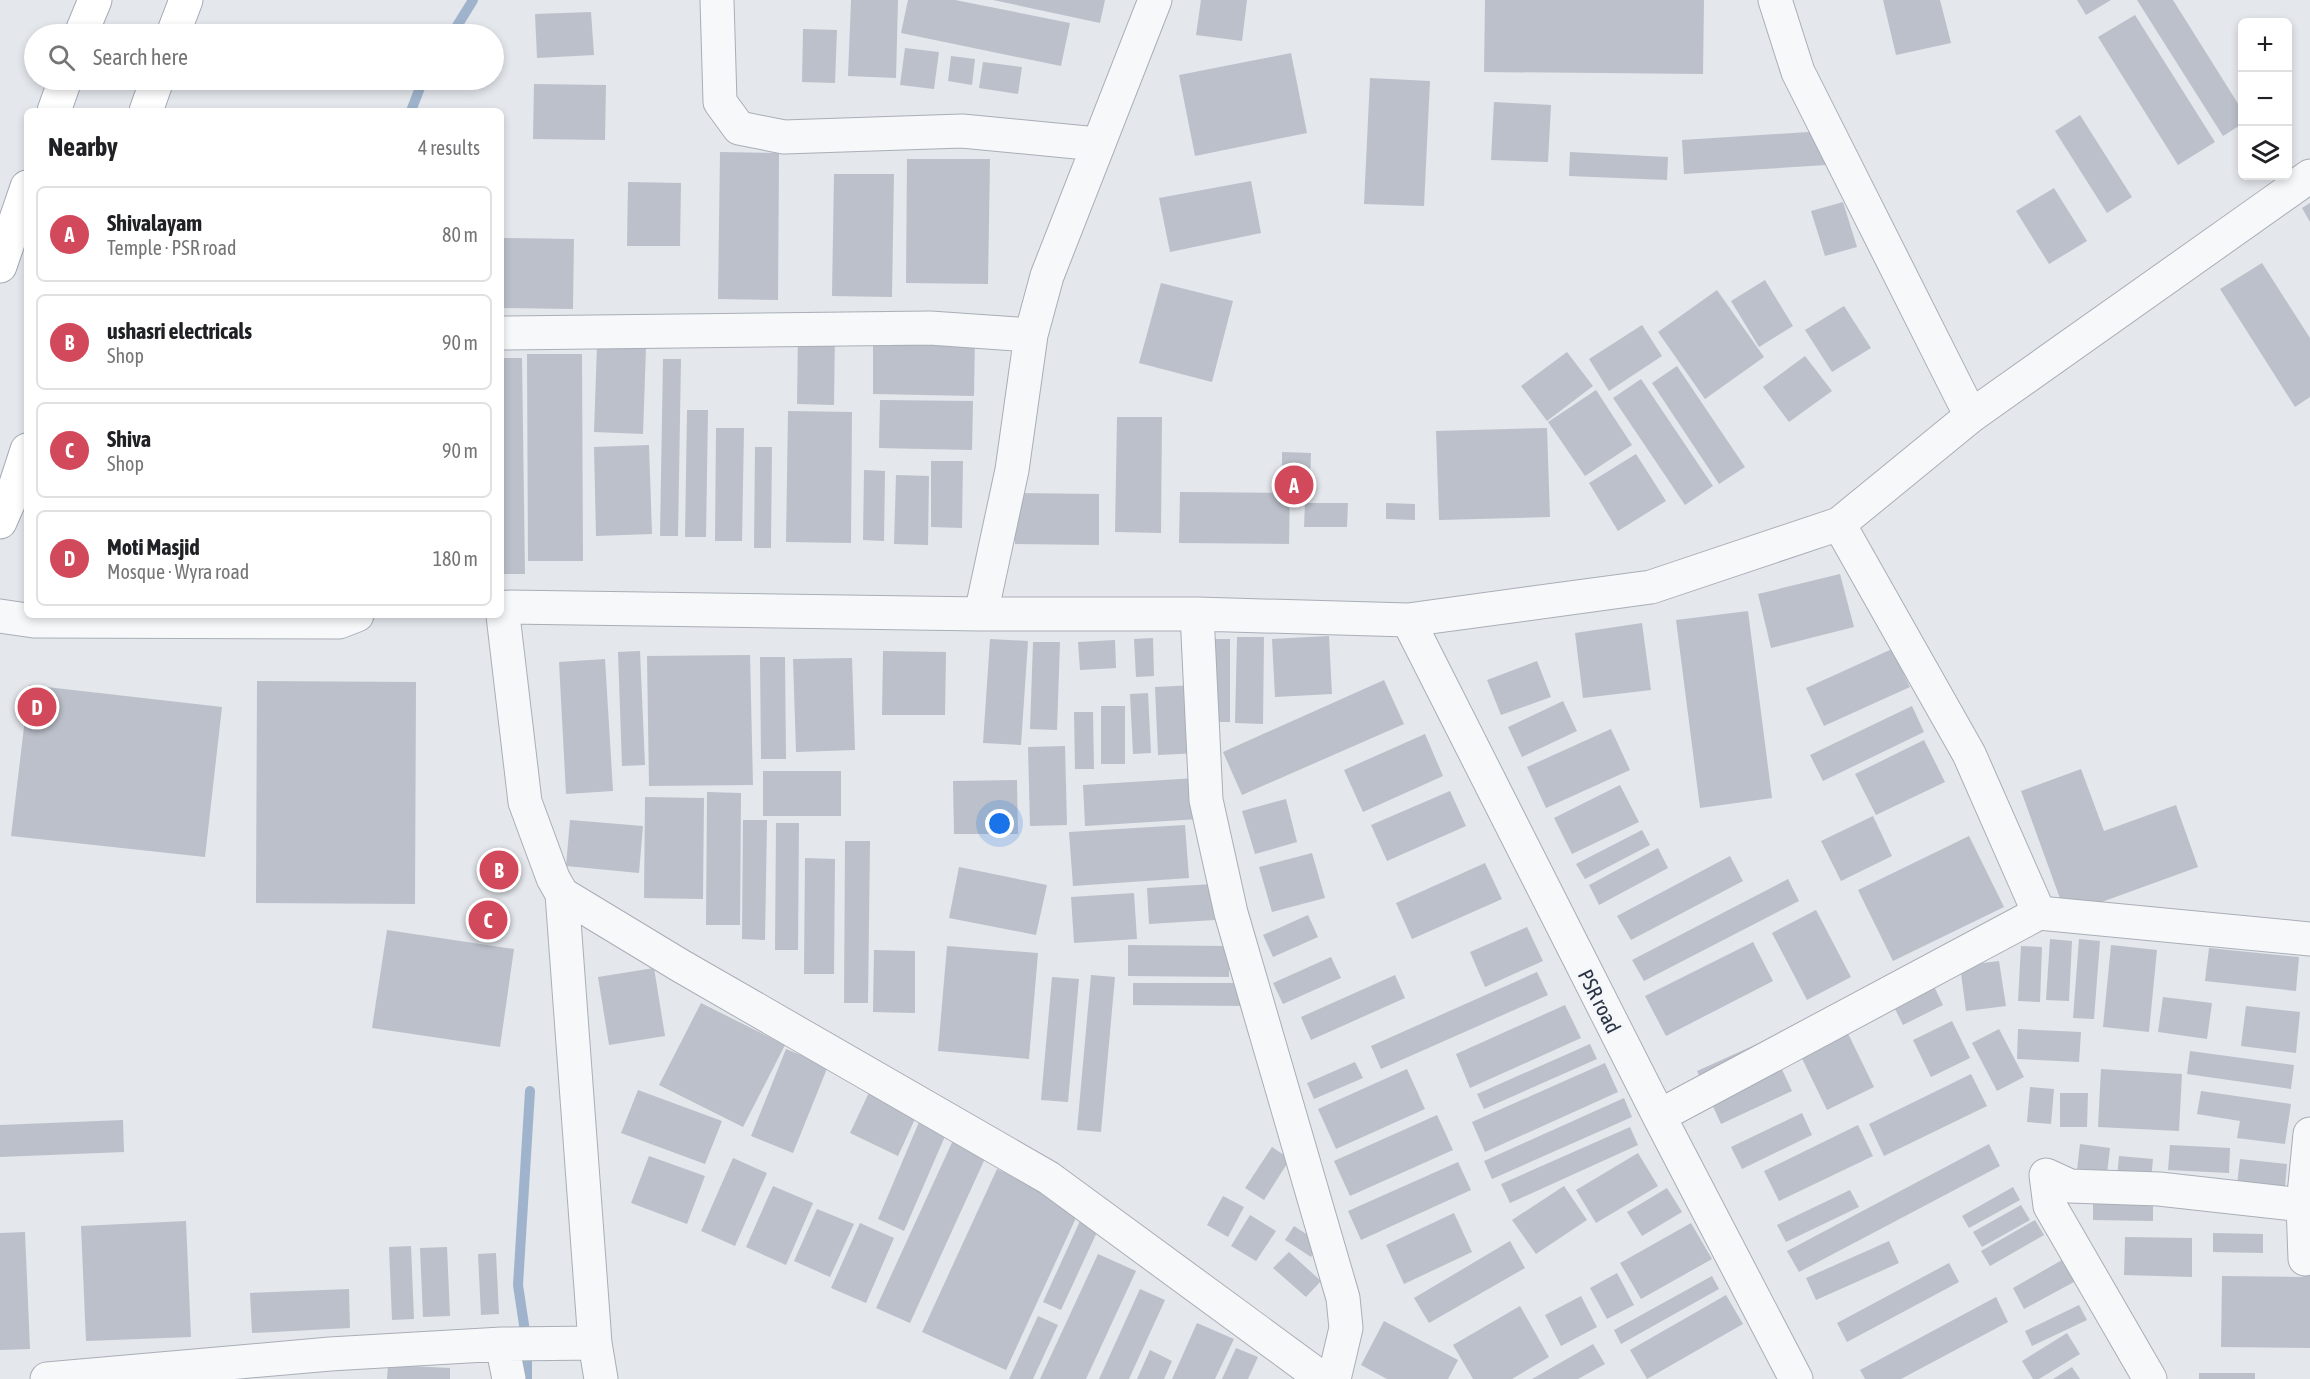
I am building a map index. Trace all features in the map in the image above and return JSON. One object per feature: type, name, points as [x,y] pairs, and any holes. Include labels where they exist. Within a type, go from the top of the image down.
[{"type":"main road","points":[[85,24],[95,0]]},
{"type":"main road","points":[[178,24],[186,0]]},
{"type":"main road","points":[[55,108],[61,90]]},
{"type":"main road","points":[[147,108],[153,90]]},
{"type":"main road","points":[[0,266],[24,196]]},
{"type":"main road","points":[[0,522],[24,459]]},
{"type":"street","points":[[717,0],[720,102],[739,128],[784,137],[962,131],[1097,144]]},
{"type":"street","points":[[981,614],[1012,470],[1031,335],[1047,276],[1155,0]]},
{"type":"street","points":[[1775,0],[1798,72],[1971,416]]},
{"type":"street","points":[[504,607],[981,614],[1197,614],[1408,620],[1651,587],[1839,524],[1971,416],[2310,176]]},
{"type":"street","points":[[504,333],[930,328],[1031,335]]},
{"type":"street","points":[[1839,524],[1969,753],[2039,913]]},
{"type":"street","points":[[1197,614],[1206,800],[1231,913],[1343,1298],[1346,1328],[1334,1379]]},
{"type":"street","points":[[0,616],[34,621],[348,619]]},
{"type":"street","points":[[503,618],[525,801],[553,878],[562,894],[595,1343],[601,1379]]},
{"type":"street","name":"PSR road","points":[[1408,620],[1659,1116],[1796,1379]]},
{"type":"street","points":[[562,894],[681,966],[1049,1178],[1323,1379]]},
{"type":"street","points":[[1659,1116],[2039,913],[2310,939]]},
{"type":"street","points":[[2304,1259],[2303,1205],[2310,1134]]},
{"type":"street","points":[[2150,1379],[2050,1206],[2046,1175],[2070,1186],[2158,1189],[2303,1205]]},
{"type":"street","points":[[49,1379],[330,1354],[501,1344],[595,1343]]},
{"type":"street","points":[[501,1344],[509,1379]]},
{"type":"building","points":[[851,0],[898,0],[896,78],[848,76]]},
{"type":"building","points":[[908,0],[955,0],[1070,23],[1061,66],[901,33]]},
{"type":"building","points":[[993,0],[1105,0],[1100,23]]},
{"type":"building","points":[[1201,0],[1247,0],[1242,41],[1196,35]]},
{"type":"building","points":[[1485,0],[1704,0],[1703,74],[1484,72]]},
{"type":"building","points":[[1883,0],[1940,0],[1951,43],[1896,55]]},
{"type":"building","points":[[2077,0],[2111,0],[2086,15]]},
{"type":"building","points":[[2137,0],[2173,0],[2238,104],[2238,127],[2223,136]]},
{"type":"building","points":[[591,12],[594,55],[537,58],[535,14]]},
{"type":"building","points":[[2135,15],[2215,142],[2178,165],[2098,37]]},
{"type":"building","points":[[803,29],[837,30],[835,83],[802,82]]},
{"type":"building","points":[[905,48],[939,52],[934,89],[900,85]]},
{"type":"building","points":[[1291,53],[1307,133],[1195,156],[1179,75]]},
{"type":"building","points":[[951,56],[975,59],[972,85],[948,81]]},
{"type":"building","points":[[983,62],[1022,67],[1018,94],[979,88]]},
{"type":"building","points":[[1370,78],[1430,81],[1424,206],[1364,204]]},
{"type":"building","points":[[534,84],[606,85],[605,140],[533,139]]},
{"type":"building","points":[[1494,102],[1551,105],[1548,162],[1491,160]]},
{"type":"building","points":[[2080,115],[2132,197],[2107,213],[2055,131]]},
{"type":"building","points":[[1824,131],[1826,165],[1684,174],[1682,140]]},
{"type":"building","points":[[720,152],[779,153],[778,300],[718,299]]},
{"type":"building","points":[[1570,152],[1668,157],[1667,180],[1569,176]]},
{"type":"building","points":[[907,159],[990,159],[988,284],[906,283]]},
{"type":"building","points":[[834,174],[894,174],[892,297],[832,296]]},
{"type":"building","points":[[1251,181],[1261,233],[1170,252],[1159,198]]},
{"type":"building","points":[[628,182],[681,183],[680,246],[627,246]]},
{"type":"building","points":[[2054,188],[2087,241],[2049,264],[2016,211]]},
{"type":"building","points":[[1843,202],[1857,247],[1825,256],[1811,211]]},
{"type":"building","points":[[2310,203],[2310,222],[2302,208]]},
{"type":"building","points":[[504,238],[574,239],[573,309],[504,308]]},
{"type":"building","points":[[2262,263],[2310,338],[2310,397],[2295,407],[2220,289]]},
{"type":"building","points":[[1765,280],[1793,326],[1759,347],[1731,301]]},
{"type":"building","points":[[1161,283],[1233,301],[1212,382],[1139,363]]},
{"type":"building","points":[[1717,290],[1764,357],[1705,399],[1658,332]]},
{"type":"building","points":[[1844,306],[1871,348],[1832,372],[1805,330]]},
{"type":"building","points":[[1642,325],[1662,356],[1609,391],[1589,359]]},
{"type":"building","points":[[798,331],[835,331],[834,405],[797,404]]},
{"type":"building","points":[[873,336],[975,337],[974,396],[873,394]]},
{"type":"building","points":[[597,345],[646,347],[643,434],[594,432]]},
{"type":"building","points":[[1567,352],[1593,386],[1547,421],[1521,386]]},
{"type":"building","points":[[527,354],[582,354],[583,561],[528,561]]},
{"type":"building","points":[[1805,356],[1832,391],[1789,422],[1763,387]]},
{"type":"building","points":[[504,358],[522,358],[525,574],[504,574]]},
{"type":"building","points":[[663,359],[681,359],[678,536],[660,536]]},
{"type":"building","points":[[1677,366],[1745,467],[1719,484],[1652,383]]},
{"type":"building","points":[[1641,379],[1713,486],[1685,505],[1613,398]]},
{"type":"building","points":[[1596,390],[1632,445],[1585,476],[1548,422]]},
{"type":"building","points":[[880,400],[973,401],[972,450],[879,448]]},
{"type":"building","points":[[687,410],[708,410],[706,537],[685,537]]},
{"type":"building","points":[[788,411],[852,412],[851,543],[786,542]]},
{"type":"building","points":[[1117,417],[1162,417],[1161,533],[1115,532]]},
{"type":"building","points":[[716,428],[744,428],[742,541],[715,541]]},
{"type":"building","points":[[1547,428],[1550,517],[1439,520],[1436,431]]},
{"type":"building","points":[[649,445],[652,534],[596,536],[594,447]]},
{"type":"building","points":[[755,447],[772,447],[771,548],[754,548]]},
{"type":"building","points":[[1282,452],[1311,453],[1310,484],[1282,483]]},
{"type":"building","points":[[1636,454],[1666,501],[1618,531],[1589,483]]},
{"type":"building","points":[[931,461],[963,461],[962,528],[931,527]]},
{"type":"building","points":[[864,470],[885,471],[884,541],[863,540]]},
{"type":"building","points":[[896,475],[929,476],[928,545],[894,544]]},
{"type":"building","points":[[1180,492],[1290,493],[1289,544],[1179,543]]},
{"type":"building","points":[[1015,493],[1099,494],[1099,545],[1015,544]]},
{"type":"building","points":[[1305,503],[1348,503],[1347,527],[1304,527]]},
{"type":"building","points":[[1386,503],[1415,504],[1415,520],[1386,519]]},
{"type":"building","points":[[1840,574],[1854,627],[1771,648],[1758,594]]},
{"type":"building","points":[[1748,611],[1772,798],[1700,808],[1676,620]]},
{"type":"building","points":[[1642,623],[1651,690],[1583,698],[1575,633]]},
{"type":"building","points":[[1329,636],[1332,694],[1275,697],[1272,639]]},
{"type":"building","points":[[1237,637],[1264,637],[1263,724],[1235,723]]},
{"type":"building","points":[[1153,638],[1154,676],[1136,677],[1134,639]]},
{"type":"building","points":[[990,639],[1028,641],[1021,745],[983,743]]},
{"type":"building","points":[[1206,639],[1230,639],[1230,722],[1206,722]]},
{"type":"building","points":[[1115,640],[1116,668],[1080,670],[1078,642]]},
{"type":"building","points":[[1033,642],[1060,642],[1057,730],[1030,729]]},
{"type":"building","points":[[1892,649],[1910,687],[1824,726],[1806,688]]},
{"type":"building","points":[[640,651],[645,765],[622,766],[618,652]]},
{"type":"building","points":[[883,651],[946,652],[945,715],[882,715]]},
{"type":"building","points":[[750,655],[753,785],[649,786],[647,656]]},
{"type":"building","points":[[760,657],[785,657],[786,759],[761,759]]},
{"type":"building","points":[[852,658],[855,750],[796,752],[793,659]]},
{"type":"building","points":[[605,659],[613,791],[566,794],[559,662]]},
{"type":"building","points":[[1537,661],[1551,697],[1501,715],[1487,680]]},
{"type":"building","points":[[1384,680],[1404,724],[1242,795],[1223,752]]},
{"type":"building","points":[[257,681],[416,682],[415,904],[256,903]]},
{"type":"building","points":[[29,685],[222,707],[205,857],[11,836]]},
{"type":"building","points":[[1197,685],[1200,753],[1158,755],[1155,687]]},
{"type":"building","points":[[1148,693],[1151,753],[1133,754],[1130,694]]},
{"type":"building","points":[[1563,701],[1577,731],[1522,757],[1508,727]]},
{"type":"building","points":[[1101,706],[1125,706],[1125,764],[1101,764]]},
{"type":"building","points":[[1912,706],[1924,732],[1823,781],[1810,755]]},
{"type":"building","points":[[1074,712],[1093,712],[1094,769],[1075,769]]},
{"type":"building","points":[[1611,729],[1630,770],[1546,808],[1527,767]]},
{"type":"building","points":[[1425,734],[1443,776],[1363,812],[1344,770]]},
{"type":"building","points":[[1924,740],[1945,782],[1876,815],[1855,774]]},
{"type":"building","points":[[1065,746],[1067,825],[1030,826],[1028,747]]},
{"type":"building","points":[[2081,769],[2104,831],[2176,805],[2198,867],[2066,915],[2021,791]]},
{"type":"building","points":[[763,771],[841,771],[841,816],[763,816]]},
{"type":"building","points":[[1196,778],[1199,819],[1085,826],[1083,785]]},
{"type":"building","points":[[1017,780],[1018,834],[954,834],[953,781]]},
{"type":"building","points":[[1620,785],[1639,822],[1572,854],[1554,818]]},
{"type":"building","points":[[1450,791],[1466,826],[1387,861],[1371,825]]},
{"type":"building","points":[[707,792],[741,793],[740,925],[706,925]]},
{"type":"building","points":[[645,797],[704,798],[703,899],[644,898]]},
{"type":"building","points":[[1286,799],[1297,842],[1255,854],[1242,811]]},
{"type":"building","points":[[1873,816],[1892,856],[1841,881],[1821,841]]},
{"type":"building","points":[[570,820],[643,826],[639,873],[566,866]]},
{"type":"building","points":[[743,820],[767,820],[765,940],[742,939]]},
{"type":"building","points":[[776,823],[799,823],[798,950],[775,950]]},
{"type":"building","points":[[1185,825],[1189,878],[1073,886],[1069,832]]},
{"type":"building","points":[[1642,830],[1650,845],[1585,879],[1576,864]]},
{"type":"building","points":[[1969,836],[2004,907],[1893,961],[1858,890]]},
{"type":"building","points":[[845,841],[870,841],[868,1003],[844,1003]]},
{"type":"building","points":[[1658,848],[1668,868],[1599,905],[1589,885]]},
{"type":"building","points":[[1312,853],[1325,898],[1272,912],[1259,867]]},
{"type":"building","points":[[1730,856],[1743,881],[1631,940],[1617,916]]},
{"type":"building","points":[[805,858],[835,859],[834,974],[804,974]]},
{"type":"building","points":[[1485,863],[1502,899],[1412,939],[1396,903]]},
{"type":"building","points":[[959,867],[1047,885],[1036,935],[949,918]]},
{"type":"building","points":[[1788,879],[1799,901],[1644,981],[1632,960]]},
{"type":"building","points":[[1213,884],[1215,920],[1149,924],[1147,888]]},
{"type":"building","points":[[1134,893],[1137,939],[1074,943],[1071,897]]},
{"type":"building","points":[[1816,910],[1851,977],[1807,1000],[1772,933]]},
{"type":"building","points":[[1308,915],[1318,937],[1273,957],[1263,935]]},
{"type":"building","points":[[1527,927],[1543,961],[1485,987],[1470,952]]},
{"type":"building","points":[[387,930],[514,949],[500,1047],[372,1028]]},
{"type":"building","points":[[2050,939],[2072,941],[2069,1001],[2046,1000]]},
{"type":"building","points":[[2079,939],[2100,941],[2094,1019],[2073,1018]]},
{"type":"building","points":[[1753,942],[1773,981],[1666,1036],[1645,996]]},
{"type":"building","points":[[1128,945],[1229,946],[1229,977],[1128,976]]},
{"type":"building","points":[[2111,945],[2157,950],[2149,1032],[2103,1027]]},
{"type":"building","points":[[947,946],[1038,953],[1029,1059],[938,1051]]},
{"type":"building","points":[[2021,946],[2042,947],[2040,1002],[2018,1001]]},
{"type":"building","points":[[2209,948],[2299,957],[2296,991],[2205,981]]},
{"type":"building","points":[[874,950],[915,951],[915,1013],[873,1012]]},
{"type":"building","points":[[1331,957],[1341,978],[1283,1004],[1273,983]]},
{"type":"building","points":[[1999,961],[2006,1006],[1966,1011],[1960,966]]},
{"type":"building","points":[[654,968],[665,1036],[609,1045],[598,977]]},
{"type":"building","points":[[1537,972],[1548,995],[1381,1069],[1371,1046]]},
{"type":"building","points":[[1091,975],[1115,977],[1101,1132],[1077,1130]]},
{"type":"building","points":[[1395,975],[1405,998],[1311,1040],[1301,1017]]},
{"type":"building","points":[[1929,976],[1943,1005],[1903,1025],[1888,995]]},
{"type":"building","points":[[1052,977],[1079,979],[1068,1102],[1041,1100]]},
{"type":"building","points":[[1133,983],[1245,983],[1245,1006],[1133,1005]]},
{"type":"building","points":[[2163,997],[2212,1003],[2207,1039],[2158,1032]]},
{"type":"building","points":[[701,1003],[785,1045],[743,1127],[659,1085]]},
{"type":"building","points":[[1565,1005],[1581,1038],[1470,1088],[1456,1054]]},
{"type":"building","points":[[2246,1006],[2300,1012],[2296,1053],[2241,1046]]},
{"type":"building","points":[[1839,1015],[1874,1087],[1827,1110],[1792,1038]]},
{"type":"building","points":[[1952,1021],[1970,1058],[1931,1077],[1913,1040]]},
{"type":"building","points":[[1999,1029],[2024,1077],[1997,1091],[1972,1043]]},
{"type":"building","points":[[2018,1029],[2081,1032],[2079,1062],[2017,1059]]},
{"type":"building","points":[[1768,1039],[1792,1091],[1721,1124],[1697,1071]]},
{"type":"building","points":[[1590,1044],[1597,1059],[1484,1109],[1477,1094]]},
{"type":"building","points":[[786,1049],[828,1066],[793,1153],[751,1136]]},
{"type":"building","points":[[2190,1051],[2294,1065],[2291,1089],[2187,1074]]},
{"type":"building","points":[[1355,1062],[1363,1078],[1314,1099],[1307,1083]]},
{"type":"building","points":[[1605,1063],[1618,1092],[1485,1152],[1472,1122]]},
{"type":"building","points":[[1407,1069],[1425,1109],[1336,1149],[1318,1109]]},
{"type":"building","points":[[2101,1069],[2182,1074],[2179,1131],[2098,1127]]},
{"type":"building","points":[[1971,1074],[1987,1106],[1884,1156],[1869,1124]]},
{"type":"building","points":[[872,1086],[920,1108],[898,1156],[850,1133]]},
{"type":"building","points":[[2030,1087],[2054,1089],[2051,1124],[2027,1122]]},
{"type":"building","points":[[638,1090],[722,1121],[705,1164],[621,1133]]},
{"type":"building","points":[[2201,1091],[2291,1104],[2285,1144],[2237,1138],[2240,1121],[2197,1114]]},
{"type":"building","points":[[2060,1093],[2088,1093],[2087,1127],[2060,1127]]},
{"type":"building","points":[[1624,1098],[1632,1117],[1492,1179],[1484,1161]]},
{"type":"building","points":[[1802,1113],[1812,1135],[1742,1169],[1731,1147]]},
{"type":"building","points":[[922,1115],[949,1127],[904,1231],[878,1219]]},
{"type":"building","points":[[1437,1115],[1453,1150],[1350,1196],[1334,1161]]},
{"type":"building","points":[[123,1120],[124,1152],[0,1157],[0,1125]]},
{"type":"building","points":[[1858,1125],[1873,1156],[1779,1201],[1764,1171]]},
{"type":"building","points":[[1630,1127],[1638,1145],[1510,1203],[1501,1184]]},
{"type":"building","points":[[955,1136],[988,1152],[910,1323],[876,1308]]},
{"type":"building","points":[[1989,1144],[2000,1166],[1799,1272],[1787,1251]]},
{"type":"building","points":[[2080,1144],[2110,1148],[2106,1182],[2076,1179]]},
{"type":"building","points":[[2170,1145],[2230,1148],[2229,1173],[2168,1170]]},
{"type":"building","points":[[1272,1147],[1290,1159],[1264,1200],[1245,1188]]},
{"type":"building","points":[[1638,1153],[1658,1186],[1596,1223],[1576,1190]]},
{"type":"building","points":[[649,1156],[705,1176],[687,1224],[631,1203]]},
{"type":"building","points":[[2119,1156],[2153,1159],[2151,1181],[2117,1178]]},
{"type":"building","points":[[733,1158],[767,1173],[735,1246],[701,1231]]},
{"type":"building","points":[[2240,1159],[2287,1164],[2284,1198],[2236,1193]]},
{"type":"building","points":[[1458,1162],[1471,1190],[1361,1240],[1348,1211]]},
{"type":"building","points":[[997,1169],[1081,1207],[1006,1370],[922,1332]]},
{"type":"building","points":[[773,1186],[813,1203],[786,1265],[746,1247]]},
{"type":"building","points":[[1564,1186],[1587,1220],[1536,1254],[1512,1220]]},
{"type":"building","points":[[2013,1187],[2020,1200],[1969,1228],[1962,1216]]},
{"type":"building","points":[[1667,1188],[1682,1212],[1642,1236],[1627,1212]]},
{"type":"building","points":[[1850,1190],[1859,1207],[1786,1242],[1777,1225]]},
{"type":"building","points":[[2093,1192],[2153,1193],[2153,1221],[2093,1220]]},
{"type":"building","points":[[1223,1196],[1244,1207],[1228,1237],[1207,1225]]},
{"type":"building","points":[[2021,1205],[2030,1220],[1982,1247],[1973,1232]]},
{"type":"building","points":[[817,1209],[854,1224],[830,1277],[794,1261]]},
{"type":"building","points":[[1454,1213],[1472,1252],[1404,1284],[1386,1245]]},
{"type":"building","points":[[1250,1215],[1276,1231],[1256,1261],[1231,1246]]},
{"type":"building","points":[[2035,1220],[2044,1235],[1990,1266],[1981,1251]]},
{"type":"building","points":[[186,1221],[191,1337],[86,1341],[81,1226]]},
{"type":"building","points":[[1080,1221],[1098,1230],[1061,1310],[1043,1302]]},
{"type":"building","points":[[860,1223],[894,1238],[866,1303],[831,1288]]},
{"type":"building","points":[[1691,1223],[1712,1259],[1641,1299],[1620,1263]]},
{"type":"building","points":[[1294,1226],[1320,1243],[1311,1257],[1285,1240]]},
{"type":"building","points":[[25,1232],[30,1349],[0,1350],[0,1233]]},
{"type":"building","points":[[2213,1233],[2263,1234],[2263,1253],[2213,1252]]},
{"type":"building","points":[[2125,1237],[2192,1238],[2192,1277],[2124,1275]]},
{"type":"building","points":[[1510,1241],[1525,1268],[1429,1323],[1414,1298]]},
{"type":"building","points":[[1889,1241],[1899,1263],[1816,1300],[1806,1278]]},
{"type":"building","points":[[411,1246],[414,1319],[392,1320],[389,1247]]},
{"type":"building","points":[[447,1247],[450,1316],[423,1317],[420,1248]]},
{"type":"building","points":[[1289,1252],[1321,1281],[1306,1297],[1273,1268]]},
{"type":"building","points":[[496,1253],[499,1314],[481,1315],[478,1254]]},
{"type":"building","points":[[1098,1254],[1136,1271],[1086,1379],[1040,1379]]},
{"type":"building","points":[[2062,1260],[2074,1282],[2024,1309],[2013,1288]]},
{"type":"building","points":[[1949,1263],[1959,1282],[1847,1342],[1837,1323]]},
{"type":"building","points":[[2303,1263],[2310,1263],[2310,1348],[2221,1347],[2222,1276],[2303,1277]]},
{"type":"building","points":[[1617,1273],[1634,1305],[1607,1319],[1590,1288]]},
{"type":"building","points":[[1712,1276],[1719,1289],[1621,1344],[1614,1330]]},
{"type":"building","points":[[349,1289],[350,1328],[252,1333],[250,1293]]},
{"type":"building","points":[[1140,1289],[1165,1300],[1129,1379],[1099,1379]]},
{"type":"building","points":[[1726,1295],[1743,1324],[1647,1379],[1630,1350]]},
{"type":"building","points":[[1581,1296],[1597,1327],[1561,1346],[1545,1315]]},
{"type":"building","points":[[1996,1297],[2008,1322],[1901,1379],[1865,1379],[1860,1370]]},
{"type":"building","points":[[2079,1305],[2087,1320],[2032,1346],[2025,1331]]},
{"type":"building","points":[[1520,1306],[1549,1357],[1512,1379],[1473,1379],[1453,1345]]},
{"type":"building","points":[[1038,1316],[1058,1325],[1033,1379],[1009,1379]]},
{"type":"building","points":[[1384,1321],[1458,1360],[1448,1379],[1387,1379],[1361,1365]]},
{"type":"building","points":[[1197,1323],[1234,1339],[1215,1379],[1172,1379]]},
{"type":"building","points":[[2067,1333],[2080,1354],[2039,1379],[2033,1379],[2022,1361]]},
{"type":"building","points":[[1593,1344],[1605,1364],[1578,1379],[1532,1379]]},
{"type":"building","points":[[1236,1348],[1258,1357],[1248,1379],[1222,1379]]},
{"type":"building","points":[[1150,1350],[1172,1361],[1164,1379],[1137,1379]]},
{"type":"building","points":[[388,1365],[450,1368],[450,1379],[387,1379]]},
{"type":"building","points":[[2072,1367],[2080,1379],[2053,1379]]},
{"type":"building","points":[[2199,1373],[2255,1373],[2255,1379],[2199,1379]]},
{"type":"waterway","points":[[458,24],[473,0]]},
{"type":"waterway","points":[[412,108],[419,90]]},
{"type":"waterway","points":[[527,1379],[527,1345],[518,1285],[530,1091]]},
{"type":"place","name":"Shivalayam","points":[[1294,485]]},
{"type":"place","name":"Moti Masjid","points":[[37,707]]},
{"type":"place","name":"ushasri electricals","points":[[499,870]]},
{"type":"place","name":"Shiva","points":[[488,920]]}]
